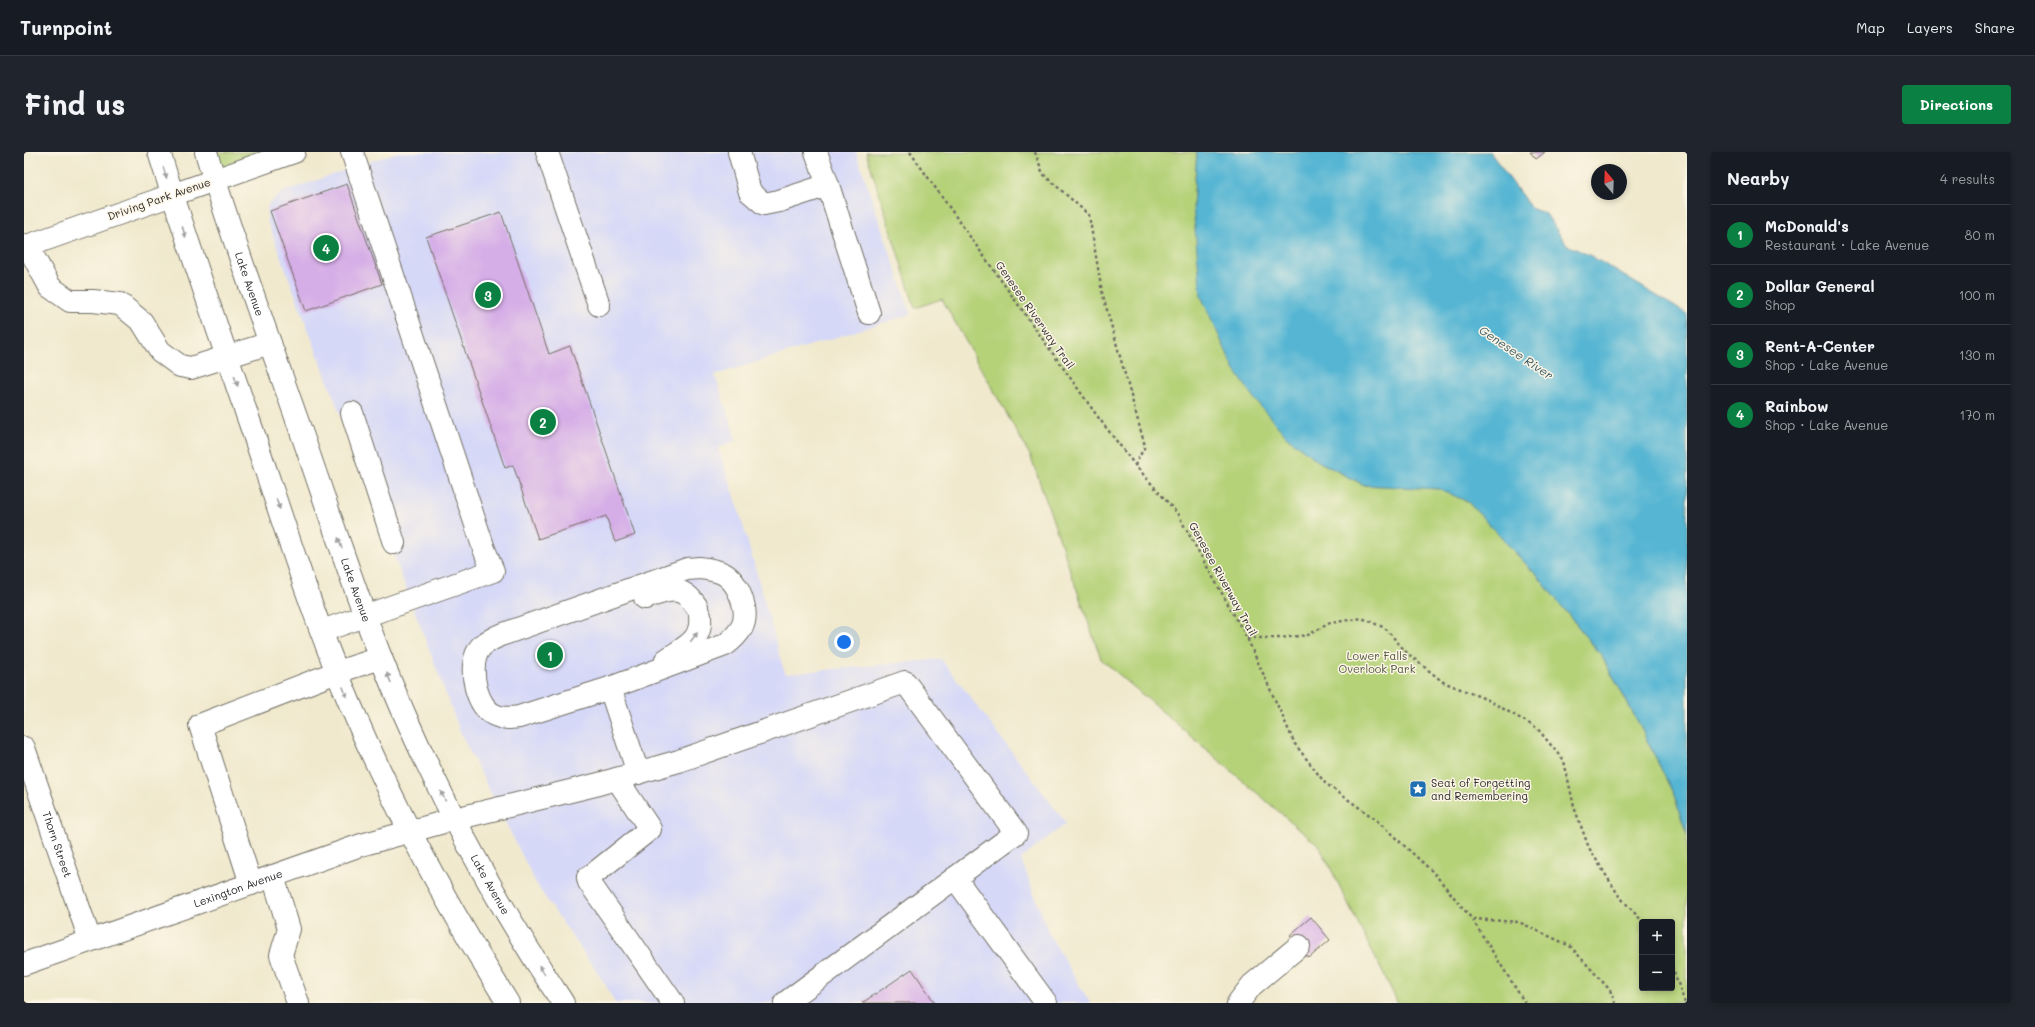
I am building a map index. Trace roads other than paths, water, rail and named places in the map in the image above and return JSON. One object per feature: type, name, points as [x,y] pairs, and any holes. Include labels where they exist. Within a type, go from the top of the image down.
[{"type":"main road","points":[[159,152],[227,357],[337,672],[383,779],[409,830],[466,935],[508,1003]]},
{"type":"main road","name":"Lake Avenue","points":[[206,152],[214,180],[270,343],[381,658],[412,731],[455,819],[507,915],[563,1003]]},
{"type":"main road","name":"Driving Park Avenue","points":[[26,246],[294,152]]},
{"type":"main road","points":[[322,631],[494,572],[484,549],[352,152]]},
{"type":"main road","points":[[547,152],[599,305]]},
{"type":"main road","points":[[738,152],[750,192],[764,204],[780,201],[828,185]]},
{"type":"main road","points":[[816,152],[869,313]]},
{"type":"main road","points":[[26,246],[50,287],[70,301],[93,301],[120,304],[142,322],[160,351],[180,366],[191,368],[270,343]]},
{"type":"main road","points":[[352,413],[394,543]]},
{"type":"main road","points":[[687,569],[713,569],[725,574],[735,584],[744,610],[743,625],[736,636],[725,646],[656,671],[610,688],[519,717],[508,718],[495,716],[486,708],[480,698],[472,669],[478,650],[485,642],[498,636],[687,569]]},
{"type":"main road","points":[[498,636],[512,642],[527,639],[646,597],[681,590],[690,597],[698,611],[701,627],[696,638],[683,649],[666,659],[656,671]]},
{"type":"main road","points":[[251,884],[200,725],[337,672],[381,658]]},
{"type":"main road","name":"Lexington Avenue","points":[[24,964],[272,876],[409,830],[627,776],[744,739],[905,682],[1016,833],[955,878]]},
{"type":"main road","points":[[610,688],[627,776],[650,829],[588,878],[589,882],[673,1003]]},
{"type":"main road","name":"Thorn Street","points":[[24,748],[90,940]]},
{"type":"main road","points":[[272,876],[289,929],[281,955],[298,1003]]},
{"type":"main road","points":[[785,1003],[955,878],[1046,1003]]},
{"type":"main road","points":[[1238,1003],[1252,985],[1299,946]]},
{"type":"water","name":"Genesee River","points":[[1197,152],[1490,152],[1531,208],[1546,214],[1567,245],[1591,256],[1687,314],[1687,835],[1674,795],[1638,722],[1601,655],[1540,579],[1468,502],[1440,489],[1364,485],[1318,461],[1287,437],[1256,401],[1234,369],[1201,296],[1193,206]]},
{"type":"place","name":"Rainbow","points":[[326,248]]},
{"type":"place","name":"Rent-A-Center","points":[[488,295]]},
{"type":"place","name":"Dollar General","points":[[543,422]]},
{"type":"place","name":"McDonald's","points":[[550,655]]},
{"type":"place","name":"Seat of Forgetting and Remembering","points":[[1418,789]]},
{"type":"park label","name":"Lower Falls Overlook Park","points":[[1377,662]]}]
